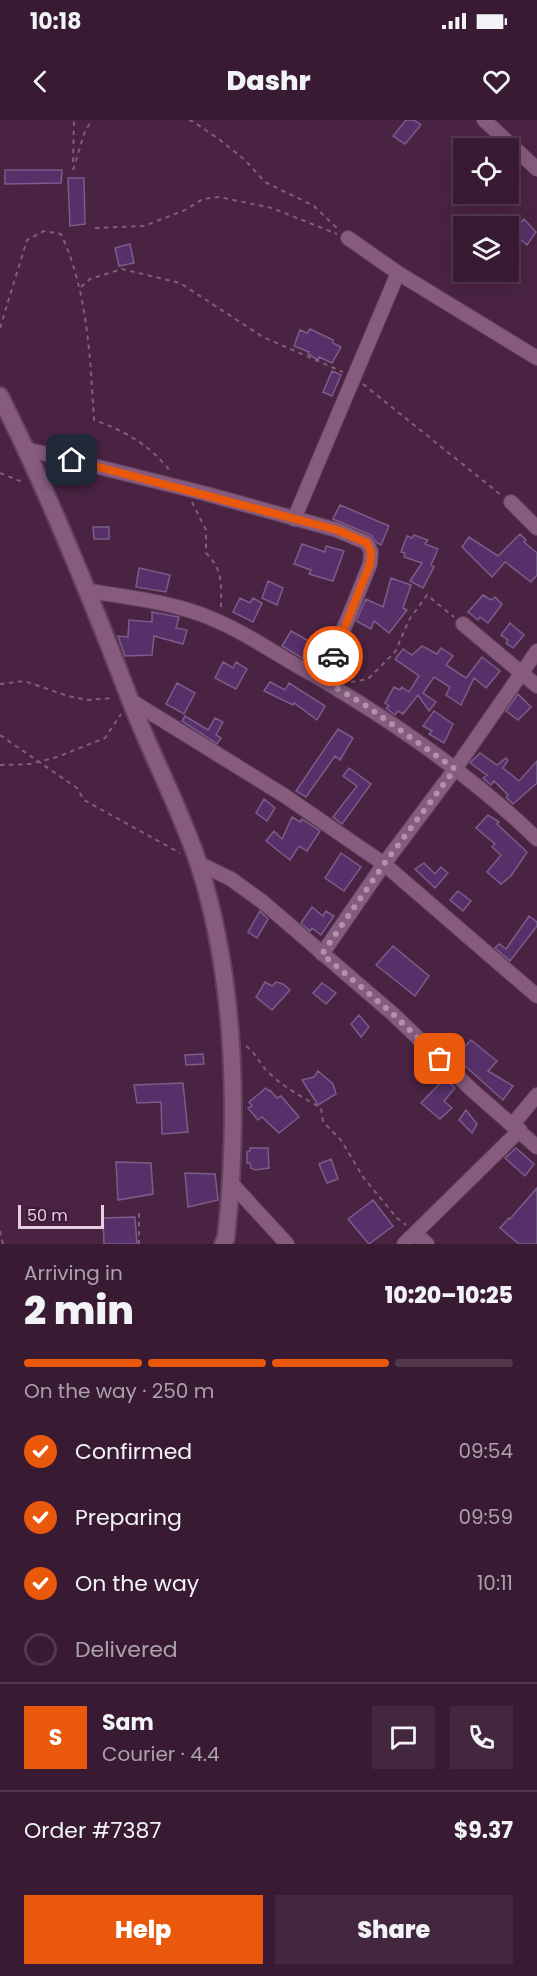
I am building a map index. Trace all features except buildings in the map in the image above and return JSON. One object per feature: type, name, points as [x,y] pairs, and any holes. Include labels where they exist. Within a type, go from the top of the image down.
[{"type":"street","points":[[484,120],[537,169]]},
{"type":"street","points":[[348,238],[398,273],[537,358]]},
{"type":"street","points":[[294,519],[398,273]]},
{"type":"street","points":[[0,396],[27,449],[89,591],[128,696],[198,864],[214,919],[222,965],[233,1118],[232,1184],[226,1238],[223,1244]]},
{"type":"street","points":[[27,449],[184,488],[337,530],[367,543],[371,552],[366,574],[323,680]]},
{"type":"street","points":[[511,502],[537,528]]},
{"type":"street","points":[[89,591],[162,603],[202,615],[323,680],[365,705],[455,769],[537,839]]},
{"type":"street","points":[[463,624],[537,686]]},
{"type":"street","points":[[322,954],[537,651]]},
{"type":"street","points":[[128,696],[285,796],[384,864],[537,996]]},
{"type":"street","points":[[198,864],[231,879],[264,903],[393,1014],[537,1147]]},
{"type":"street","points":[[404,1244],[516,1127],[537,1095]]},
{"type":"street","points":[[232,1184],[287,1244]]},
{"type":"street","points":[[415,1233],[428,1244]]},
{"type":"path","points":[[74,120],[73,170],[85,131],[92,120]]},
{"type":"path","points":[[189,120],[229,147],[266,182],[314,206],[348,238]]},
{"type":"path","points":[[95,228],[144,226],[185,210],[203,199],[219,197],[272,208],[348,238]]},
{"type":"path","points":[[0,328],[27,240],[44,231],[61,234],[72,257],[80,288],[88,340],[94,420],[116,428],[140,442],[158,455],[170,471]]},
{"type":"path","points":[[80,288],[90,279],[122,269],[180,283],[263,337],[353,377],[511,502]]},
{"type":"path","points":[[0,473],[38,488],[43,487]]},
{"type":"path","points":[[184,488],[206,530],[206,553],[217,564],[221,582],[219,623]]},
{"type":"path","points":[[349,682],[369,679],[395,652],[409,620],[427,595],[463,624]]},
{"type":"path","points":[[0,684],[24,681],[87,700],[128,696]]},
{"type":"path","points":[[0,765],[39,762],[105,738],[128,696]]},
{"type":"path","points":[[0,735],[77,788],[84,800],[198,864]]},
{"type":"path","points":[[246,1046],[255,1053],[266,1071],[290,1090],[321,1108],[323,1122],[341,1140],[363,1177],[397,1218],[415,1233]]},
{"type":"path","points":[[139,1213],[139,1244]]},
{"type":"path","points":[[0,1231],[3,1244]]},
{"type":"way so far","points":[[333,656],[323,680],[365,705],[455,769],[384,864],[322,954],[393,1014],[440,1059]]},
{"type":"route","points":[[72,460],[337,530],[367,543],[371,552],[370,564],[333,656]]}]
